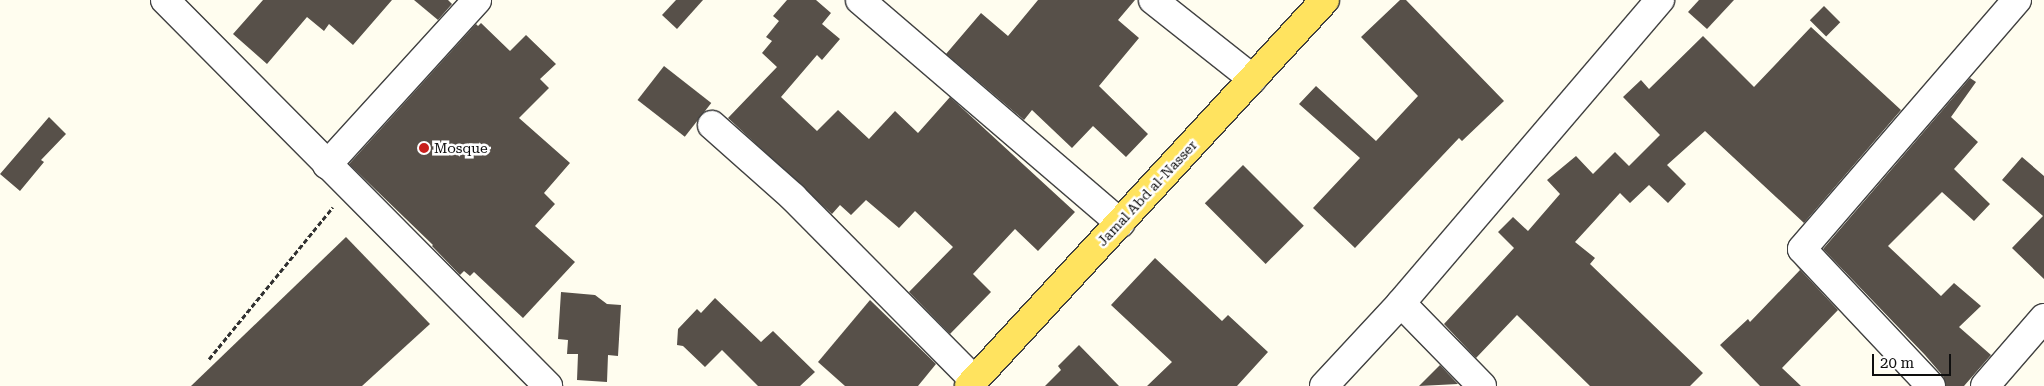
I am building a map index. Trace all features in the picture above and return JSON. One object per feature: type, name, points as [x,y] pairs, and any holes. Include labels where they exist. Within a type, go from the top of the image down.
[{"type":"main road","name":"Jamal Abd al-Nasser","points":[[971,383],[1325,0]]},
{"type":"street","points":[[165,0],[548,386]]},
{"type":"street","points":[[327,165],[477,0]]},
{"type":"street","points":[[860,0],[1120,223]]},
{"type":"street","points":[[1153,0],[1253,79]]},
{"type":"street","points":[[1324,386],[1401,303],[1660,0]]},
{"type":"street","points":[[1931,386],[1802,249],[2017,0]]},
{"type":"street","points":[[712,124],[793,197],[971,383]]},
{"type":"street","points":[[1401,303],[1482,386]]},
{"type":"street","points":[[1984,386],[2044,318]]},
{"type":"path","points":[[209,358],[350,188]]},
{"type":"building","points":[[263,0],[392,0],[353,45],[329,24],[324,31],[307,17],[267,64],[233,34]]},
{"type":"building","points":[[414,0],[448,0],[452,4],[438,20]]},
{"type":"building","points":[[676,0],[703,0],[677,29],[662,15]]},
{"type":"building","points":[[787,0],[816,0],[831,13],[822,24],[840,39],[822,60],[817,55],[781,97],[817,131],[838,110],[869,139],[895,111],[918,133],[950,97],[1075,212],[1038,251],[1015,229],[973,274],[991,292],[950,334],[909,292],[953,247],[915,211],[899,228],[866,200],[851,215],[840,205],[832,214],[728,118],[777,67],[762,53],[772,41],[766,37],[779,21],[773,16]]},
{"type":"building","points":[[1038,0],[1135,0],[1118,20],[1139,38],[1099,86],[1148,134],[1126,157],[1093,126],[1072,148],[1032,110],[1024,120],[946,54],[981,13],[1008,36]]},
{"type":"building","points":[[1400,0],[1406,0],[1504,101],[1462,141],[1459,138],[1355,248],[1313,208],[1360,158],[1299,104],[1316,86],[1376,141],[1418,96],[1361,37]]},
{"type":"building","points":[[1699,0],[1734,0],[1707,29],[1688,12]]},
{"type":"building","points":[[1824,6],[1840,22],[1826,36],[1810,20]]},
{"type":"building","points":[[481,23],[510,51],[526,35],[556,64],[540,79],[549,88],[519,118],[570,163],[544,193],[555,204],[535,226],[575,262],[523,318],[474,272],[470,276],[464,271],[460,275],[433,245],[349,164],[476,24],[478,26]]},
{"type":"building","points":[[1811,27],[1901,110],[1804,223],[1705,131],[1667,165],[1686,184],[1668,203],[1649,185],[1630,203],[1620,193],[1575,242],[1595,258],[1590,264],[1703,373],[1690,386],[1590,386],[1517,315],[1476,358],[1444,324],[1514,248],[1498,232],[1513,217],[1528,231],[1560,194],[1547,180],[1576,156],[1593,174],[1615,152],[1629,166],[1660,135],[1623,97],[1641,80],[1649,89],[1703,36],[1754,87]]},
{"type":"building","points":[[664,66],[711,103],[685,137],[638,100]]},
{"type":"building","points":[[1970,78],[1976,82],[1951,117],[1978,142],[1954,169],[1990,204],[1974,221],[1942,192],[1888,246],[1941,296],[1954,283],[1981,306],[1959,327],[1991,355],[1964,386],[1946,386],[1943,376],[1925,355],[1823,249]]},
{"type":"building","points":[[49,117],[66,134],[41,160],[44,162],[20,191],[0,174]]},
{"type":"building","points":[[2022,157],[2044,176],[2044,279],[2012,248],[2043,216],[2002,180]]},
{"type":"building","points":[[1243,165],[1304,226],[1266,264],[1205,203]]},
{"type":"building","points":[[346,237],[430,324],[362,386],[191,386]]},
{"type":"building","points":[[1155,258],[1222,321],[1228,315],[1268,352],[1237,386],[1147,386],[1172,362],[1111,305]]},
{"type":"building","points":[[1794,263],[1838,310],[1782,368],[1801,386],[1760,386],[1720,345],[1748,319],[1750,322],[1800,270]]},
{"type":"building","points":[[561,292],[595,295],[607,304],[621,305],[618,356],[608,355],[607,382],[577,380],[578,354],[567,354],[568,340],[558,339]]},
{"type":"building","points":[[715,298],[761,342],[773,331],[815,372],[800,386],[758,386],[722,350],[705,367],[683,346],[677,345],[678,329],[697,309],[701,313]]},
{"type":"building","points":[[870,300],[936,364],[918,386],[845,386],[818,362]]},
{"type":"building","points":[[1079,345],[1119,386],[1045,386],[1061,370],[1058,366]]},
{"type":"building","points":[[1440,365],[1458,384],[1419,386]]},
{"type":"place","name":"Mosque","points":[[424,148]]}]
